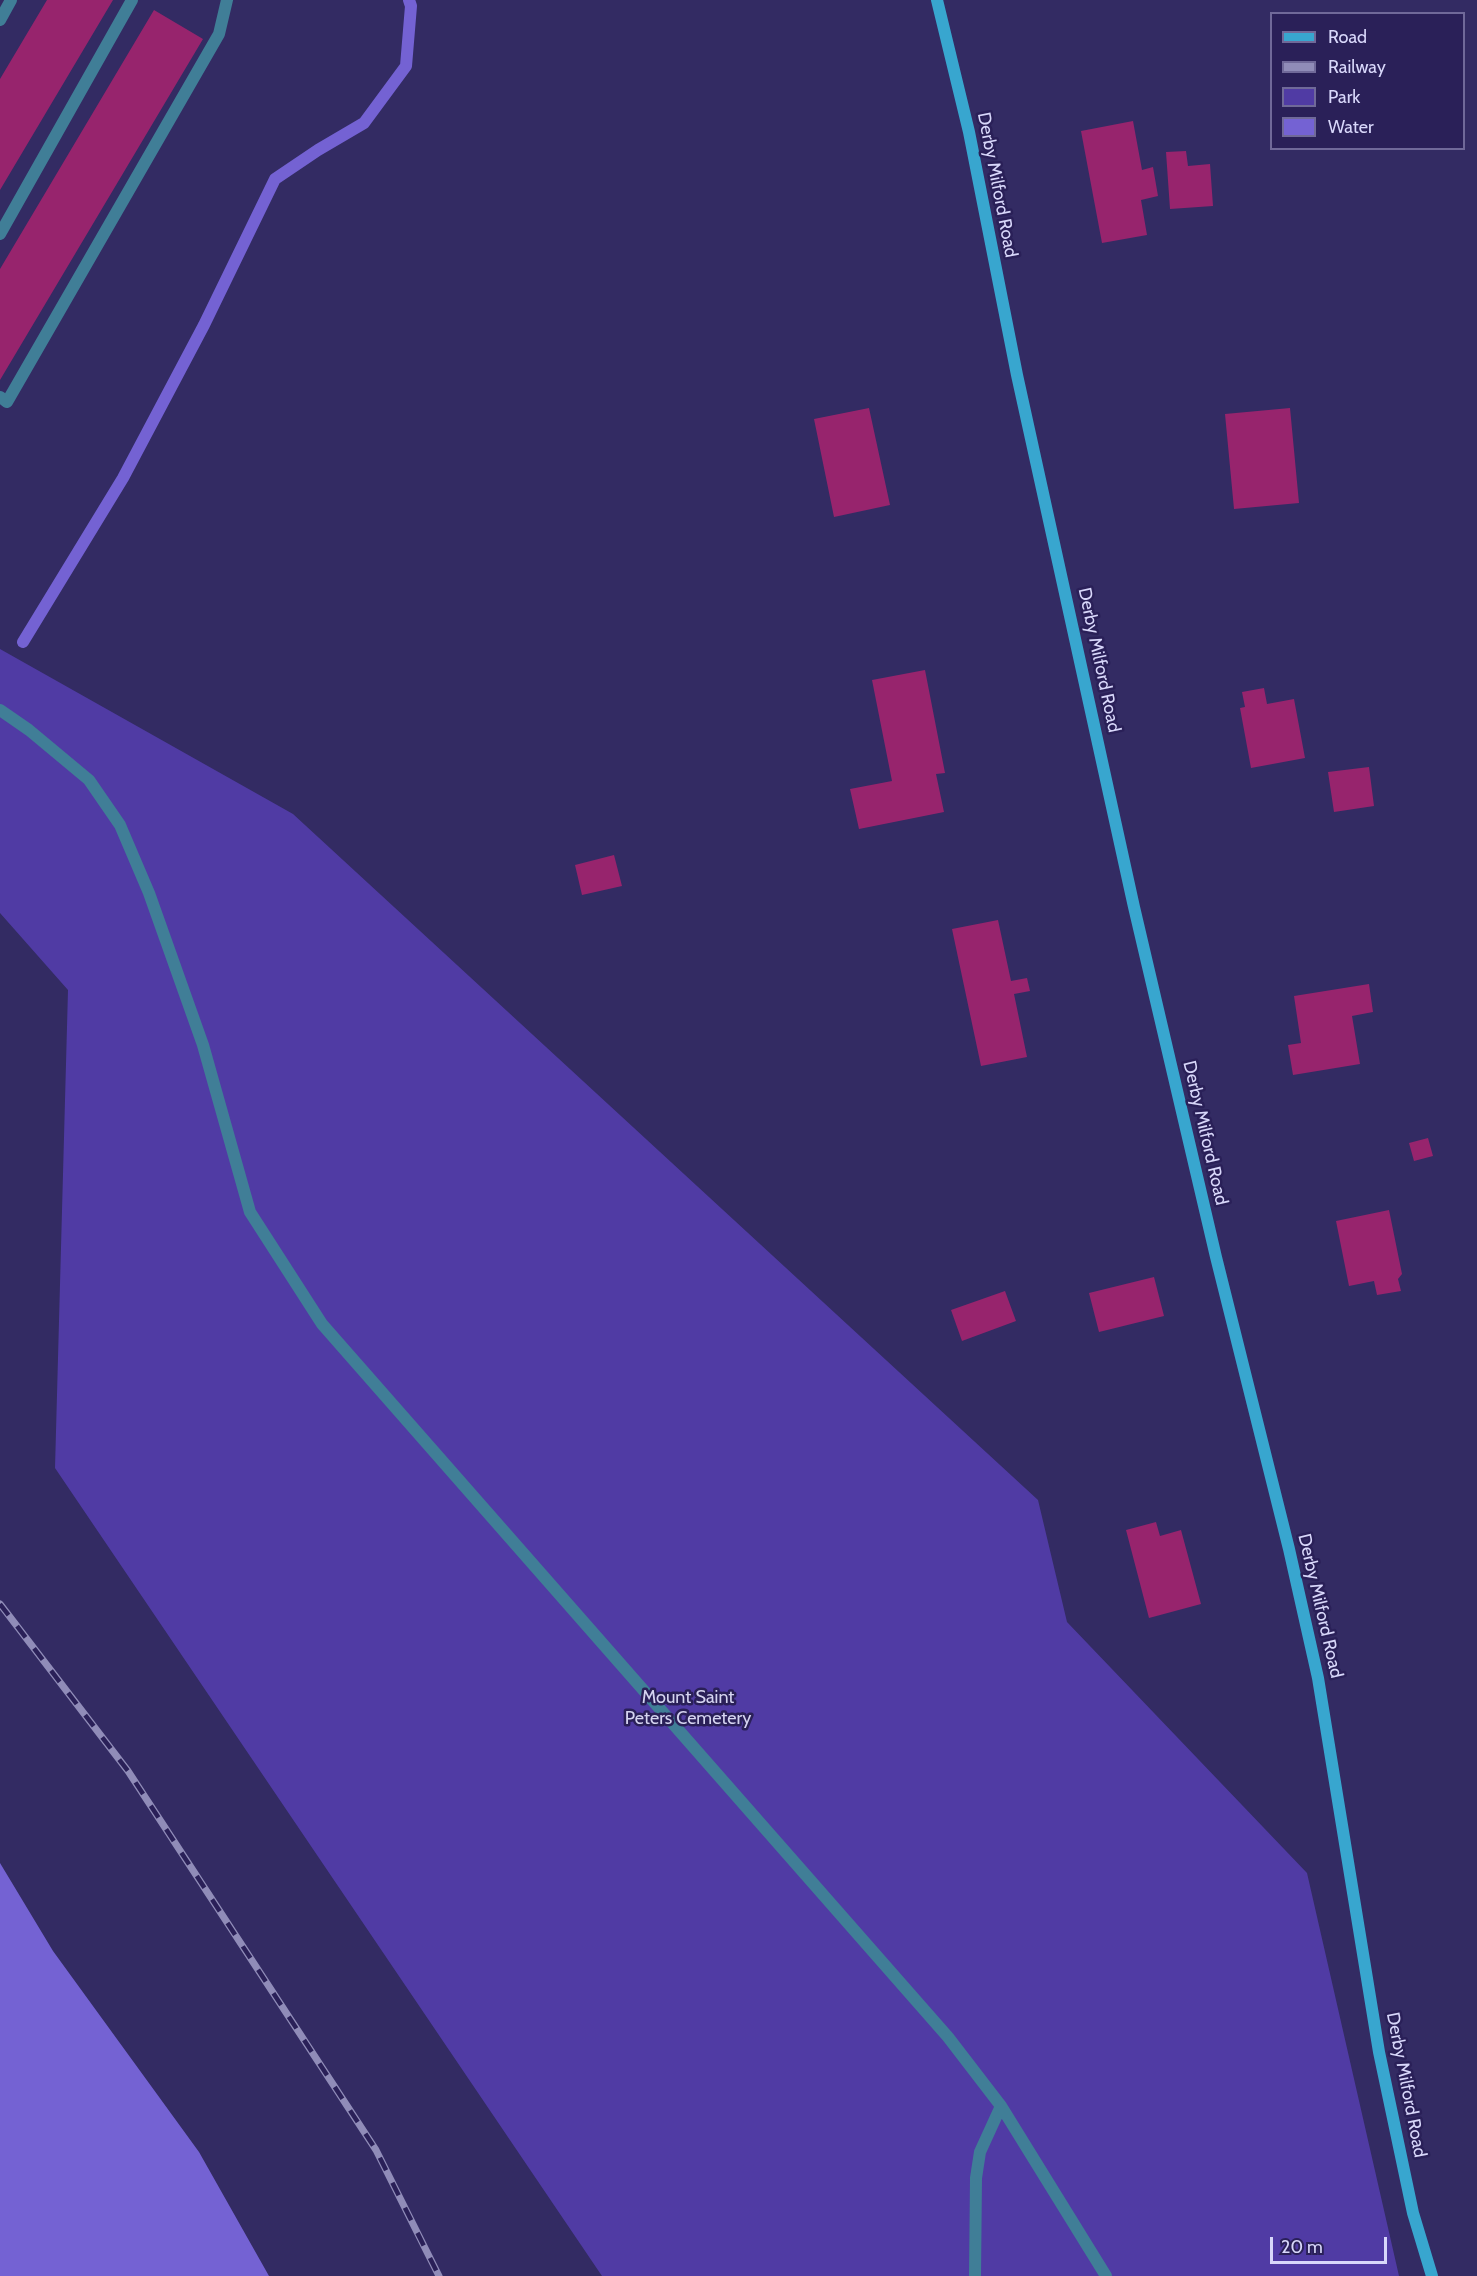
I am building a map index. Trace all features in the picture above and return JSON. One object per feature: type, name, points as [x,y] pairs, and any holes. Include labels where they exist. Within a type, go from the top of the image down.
[{"type":"main road","name":"Derby Milford Road","points":[[937,0],[969,132],[1017,375],[1134,907],[1318,1678],[1379,2052],[1413,2212],[1432,2276]]},
{"type":"lane","points":[[0,20],[11,0]]},
{"type":"lane","points":[[0,234],[132,0]]},
{"type":"lane","points":[[0,397],[8,402],[219,34],[226,0]]},
{"type":"lane","points":[[0,710],[29,729],[89,780],[120,825],[149,893],[203,1045],[250,1212],[322,1324],[940,2028],[1001,2106],[1106,2276]]},
{"type":"lane","points":[[975,2276],[976,2178],[980,2152],[1001,2106]]},
{"type":"green space","name":"Mount Saint Peters Cemetery","points":[[0,649],[293,814],[1038,1500],[1067,1622],[1307,1873],[1399,2276],[602,2276],[55,1468],[68,990],[0,913]]},
{"type":"water","points":[[0,1863],[53,1951],[199,2152],[269,2276],[0,2276]]},
{"type":"building","points":[[47,0],[113,0],[0,190],[0,79]]},
{"type":"building","points":[[154,10],[203,39],[0,380],[0,269]]},
{"type":"building","points":[[1133,121],[1142,170],[1153,167],[1158,196],[1141,200],[1147,235],[1102,243],[1081,131]]},
{"type":"building","points":[[1186,151],[1188,166],[1210,164],[1213,206],[1170,209],[1166,152]]},
{"type":"building","points":[[869,408],[890,505],[834,517],[814,419]]},
{"type":"building","points":[[1290,408],[1299,503],[1234,509],[1225,414]]},
{"type":"building","points":[[925,670],[945,773],[936,774],[944,812],[859,829],[850,789],[892,781],[872,680]]},
{"type":"building","points":[[1264,688],[1267,704],[1294,699],[1305,758],[1251,768],[1240,708],[1245,707],[1242,692]]},
{"type":"building","points":[[1369,767],[1374,806],[1334,812],[1328,772]]},
{"type":"building","points":[[614,855],[622,886],[582,895],[575,865]]},
{"type":"building","points":[[998,920],[1011,981],[1027,978],[1030,991],[1014,994],[1027,1057],[981,1066],[952,929]]},
{"type":"building","points":[[1369,984],[1373,1012],[1352,1016],[1360,1064],[1293,1075],[1288,1045],[1301,1043],[1294,996]]},
{"type":"building","points":[[1428,1138],[1433,1156],[1414,1161],[1409,1143]]},
{"type":"building","points":[[1389,1210],[1402,1274],[1398,1279],[1401,1291],[1377,1295],[1374,1281],[1349,1286],[1336,1221]]},
{"type":"building","points":[[1154,1277],[1164,1316],[1099,1332],[1089,1293]]},
{"type":"building","points":[[1005,1291],[1016,1321],[962,1341],[951,1310]]},
{"type":"building","points":[[1156,1522],[1160,1536],[1181,1530],[1201,1604],[1149,1618],[1126,1530]]},
{"type":"waterway","points":[[23,642],[123,478],[204,325],[275,179],[364,123],[406,66],[411,6],[409,0]]},
{"type":"railway","points":[[0,1604],[128,1771],[376,2150],[439,2276]]}]
